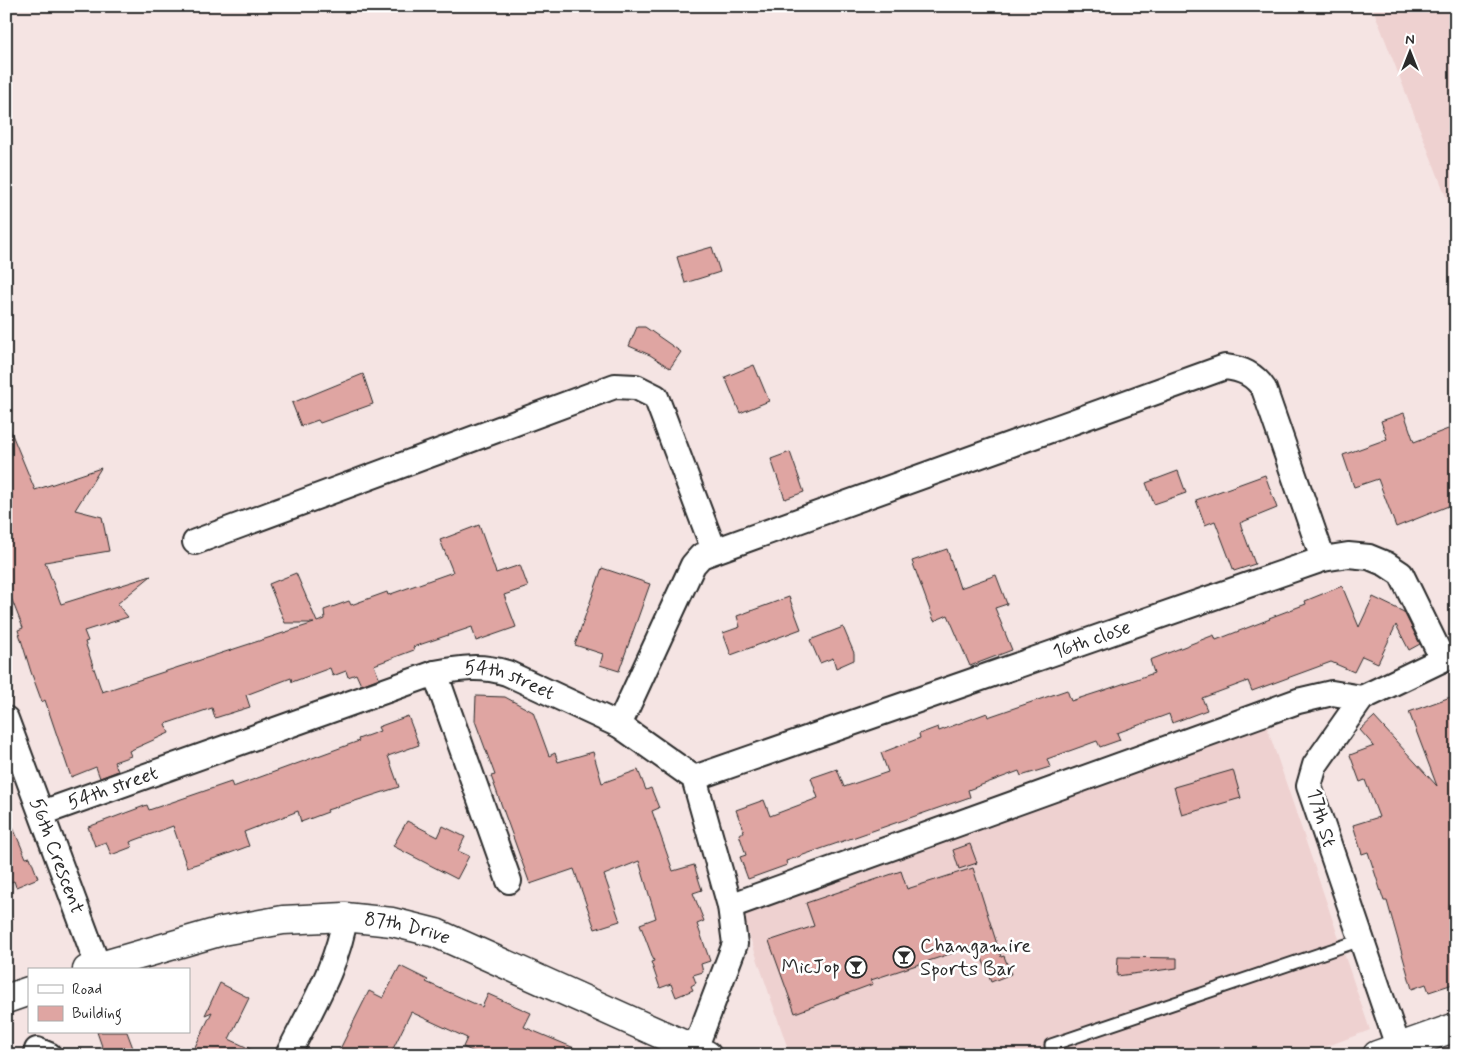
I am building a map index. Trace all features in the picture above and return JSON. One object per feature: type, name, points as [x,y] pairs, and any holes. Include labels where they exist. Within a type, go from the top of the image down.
[{"type":"street","points":[[619,725],[693,565],[701,556],[1224,367],[1239,369],[1251,374],[1264,389],[1323,559]]},
{"type":"street","points":[[195,542],[615,386],[636,387],[656,397],[714,550]]},
{"type":"street","name":"16th close","points":[[694,778],[1323,559],[1348,555],[1369,557],[1386,564],[1401,574],[1449,655]]},
{"type":"street","name":"17th St","points":[[1392,1052],[1361,940],[1309,786],[1315,765],[1362,698],[1449,655]]},
{"type":"street","name":"54th street","points":[[42,813],[435,672],[472,666],[491,668],[619,725],[694,778]]},
{"type":"street","points":[[435,672],[509,881]]},
{"type":"street","points":[[730,906],[1298,701],[1332,693],[1362,698]]},
{"type":"street","name":"56th Crescent","points":[[6,719],[42,813],[92,968]]},
{"type":"street","points":[[694,778],[730,906],[735,944],[701,1052]]},
{"type":"street","points":[[288,1055],[332,968],[342,941],[345,917]]},
{"type":"street","name":"87th Drive","points":[[92,968],[222,931],[284,920],[345,917],[392,922],[436,934],[701,1052]]},
{"type":"street","points":[[6,1000],[28,991]]},
{"type":"street","points":[[1392,1052],[1456,1027]]},
{"type":"lane","points":[[1052,1055],[1051,1045],[1361,940]]},
{"type":"shaded area","points":[[1372,6],[1456,6],[1456,222]]},
{"type":"shaded area","points":[[1266,724],[1370,1030],[1304,1055],[790,1055],[742,914]]},
{"type":"building","points":[[712,247],[720,272],[685,283],[677,257]]},
{"type":"building","points":[[637,327],[645,327],[681,352],[670,368],[650,355],[629,346]]},
{"type":"building","points":[[754,365],[769,401],[740,413],[725,377]]},
{"type":"building","points":[[363,374],[373,404],[320,423],[318,420],[301,426],[292,403]]},
{"type":"building","points":[[1404,413],[1414,442],[1456,426],[1456,503],[1396,527],[1378,479],[1354,487],[1343,455],[1387,439],[1381,421]]},
{"type":"building","points":[[6,420],[35,490],[101,468],[75,510],[102,517],[109,551],[45,562],[61,604],[151,576],[117,604],[128,617],[84,631],[88,641],[85,642],[102,692],[314,623],[285,623],[269,584],[296,573],[317,622],[325,619],[324,610],[349,601],[351,605],[387,592],[388,595],[453,572],[440,540],[479,525],[496,573],[520,565],[528,587],[504,595],[516,627],[476,641],[472,627],[413,647],[414,650],[374,665],[379,678],[361,685],[356,674],[348,677],[346,671],[333,676],[330,668],[292,682],[291,678],[246,695],[250,707],[215,718],[212,708],[165,724],[169,733],[129,751],[131,756],[114,762],[118,771],[100,778],[96,767],[71,777],[45,700],[42,702],[31,672],[18,630],[23,628],[6,585]]},
{"type":"building","points":[[790,452],[804,492],[785,499],[771,459]]},
{"type":"building","points":[[1178,471],[1186,493],[1154,504],[1146,483]]},
{"type":"building","points":[[1265,475],[1277,508],[1240,523],[1255,564],[1234,571],[1215,521],[1205,525],[1196,500]]},
{"type":"building","points":[[947,549],[960,588],[996,575],[1007,604],[995,608],[1012,650],[970,666],[948,615],[934,621],[912,561]]},
{"type":"building","points":[[602,568],[650,584],[619,671],[600,665],[603,654],[575,645]]},
{"type":"building","points":[[1342,586],[1359,627],[1373,597],[1404,612],[1420,644],[1409,650],[1396,625],[1378,663],[1362,656],[1354,672],[1331,662],[1252,691],[1248,681],[1202,698],[1207,710],[1172,723],[1169,714],[1117,733],[1120,740],[1100,747],[1097,741],[1047,759],[1050,767],[1021,776],[1019,771],[968,790],[970,797],[786,861],[787,865],[748,879],[740,857],[746,855],[739,834],[744,832],[736,810],[764,800],[770,816],[818,798],[811,778],[837,769],[844,787],[888,772],[881,753],[920,738],[919,734],[938,727],[939,731],[987,713],[988,717],[1067,690],[1071,701],[1154,673],[1150,660],[1214,635],[1216,640],[1306,604],[1305,601]]},
{"type":"building","points":[[789,597],[801,629],[731,655],[723,633],[740,627],[737,616]]},
{"type":"building","points":[[843,627],[854,653],[854,660],[836,668],[833,658],[820,663],[810,640]]},
{"type":"building","points":[[1456,695],[1456,983],[1429,992],[1426,984],[1412,989],[1387,901],[1384,901],[1368,852],[1362,854],[1353,825],[1379,817],[1365,780],[1360,782],[1350,755],[1374,746],[1360,730],[1374,717],[1437,786],[1409,712]]},
{"type":"building","points":[[476,696],[505,697],[533,712],[549,756],[555,753],[558,762],[593,752],[602,783],[638,770],[646,790],[651,788],[659,808],[652,811],[673,871],[694,865],[702,890],[693,893],[704,921],[697,924],[710,961],[701,964],[703,972],[693,975],[696,983],[691,986],[693,990],[676,997],[671,984],[660,988],[651,962],[654,961],[640,924],[656,918],[639,861],[604,875],[620,921],[595,929],[574,869],[530,884],[491,776],[495,775],[475,721]]},
{"type":"building","points":[[408,716],[419,745],[388,756],[399,787],[327,810],[328,812],[301,822],[298,811],[244,832],[249,846],[187,867],[173,826],[130,842],[132,847],[111,855],[106,842],[95,846],[88,827],[147,805],[149,810],[231,782],[233,787],[359,741],[358,739],[380,731],[378,727]]},
{"type":"building","points":[[1233,770],[1241,798],[1182,815],[1174,787]]},
{"type":"building","points":[[6,811],[26,858],[30,857],[38,878],[16,887],[14,881],[6,884]]},
{"type":"building","points":[[407,821],[438,837],[443,826],[465,837],[458,851],[469,856],[457,879],[393,846]]},
{"type":"building","points":[[970,844],[977,863],[959,869],[953,850]]},
{"type":"building","points":[[973,868],[1001,957],[1004,956],[1011,974],[991,982],[977,945],[871,980],[873,984],[795,1013],[769,941],[814,926],[806,903],[901,871],[907,889]]},
{"type":"building","points":[[1118,957],[1177,958],[1177,968],[1117,976]]},
{"type":"building","points":[[400,966],[428,980],[426,982],[482,1007],[488,994],[531,1013],[524,1027],[591,1055],[481,1055],[463,1047],[467,1038],[411,1012],[390,1055],[337,1055],[369,991],[383,998]]},
{"type":"building","points":[[220,983],[249,998],[229,1039],[263,1055],[191,1055],[212,1012],[205,1015]]},
{"type":"building","points":[[98,1034],[128,1034],[133,1048],[113,1055],[105,1055]]},
{"type":"place","name":"Changamire Sports Bar","points":[[904,957]]},
{"type":"place","name":"MicJop","points":[[856,967]]}]
